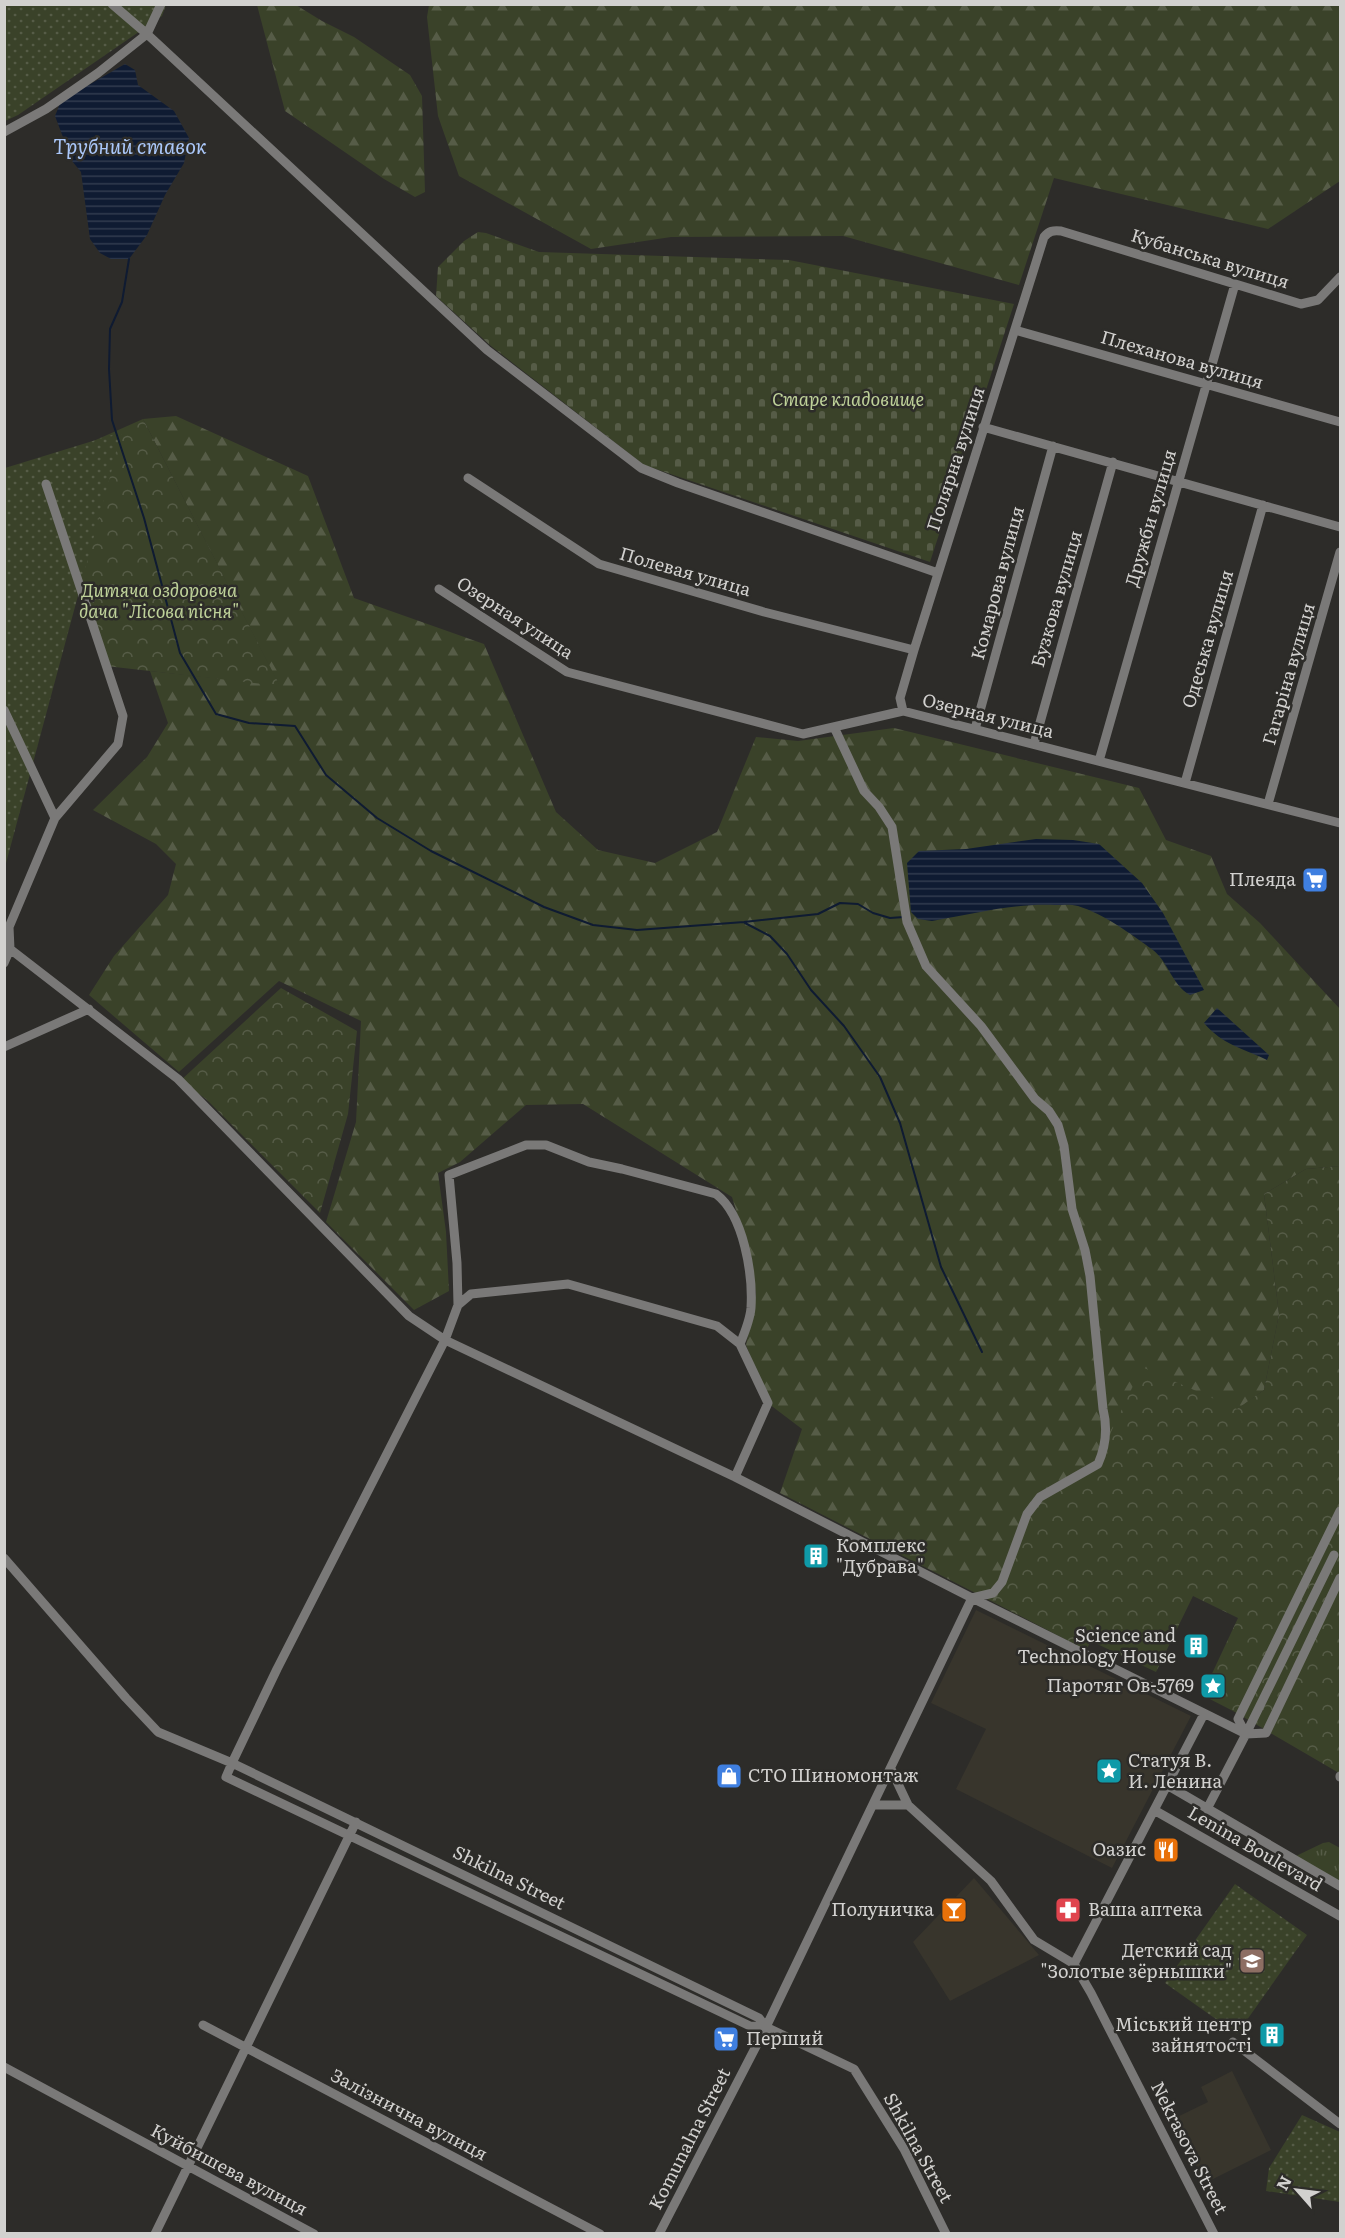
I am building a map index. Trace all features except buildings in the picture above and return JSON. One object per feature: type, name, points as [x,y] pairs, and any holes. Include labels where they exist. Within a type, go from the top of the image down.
[{"type":"street","points":[[112,4],[487,350],[641,468],[678,483],[938,573]]},
{"type":"street","points":[[4,132],[46,109],[98,73],[147,34],[161,4]]},
{"type":"street","name":"Полярна вулиця","points":[[903,711],[900,698],[914,650],[1044,237],[1053,230],[1061,231]]},
{"type":"street","name":"Кубанська вулиця","points":[[1061,231],[1301,304],[1310,304],[1318,300],[1341,277]]},
{"type":"street","name":"Дружби вулиця","points":[[1099,761],[1235,284]]},
{"type":"street","name":"Плеханова вулиця","points":[[1015,330],[1341,422]]},
{"type":"street","points":[[983,427],[1341,527]]},
{"type":"street","name":"Комарова вулиця","points":[[975,729],[1053,446]]},
{"type":"street","name":"Бузкова вулиця","points":[[1034,744],[1113,462]]},
{"type":"street","name":"Полевая улица","points":[[468,478],[599,564],[764,612],[914,650]]},
{"type":"street","points":[[4,963],[10,949],[9,927],[56,818],[118,744],[123,716],[46,484]]},
{"type":"street","name":"Одеська вулиця","points":[[1185,783],[1263,505]]},
{"type":"street","name":"Гагаріна вулиця","points":[[1268,804],[1341,552]]},
{"type":"street","name":"Озерная улица","points":[[439,589],[567,672],[803,734],[903,711],[1341,823]]},
{"type":"street","points":[[4,710],[56,818]]},
{"type":"street","points":[[834,727],[864,790],[892,827],[908,922],[926,966],[981,1026],[1035,1099],[1049,1111],[1058,1125],[1064,1146],[1071,1209],[1085,1250],[1090,1276],[1103,1409],[1107,1424],[1106,1441],[1101,1456],[1098,1464],[1040,1497],[1027,1514],[1002,1582],[993,1593],[972,1598]]},
{"type":"street","points":[[10,949],[178,1079],[409,1316],[445,1340],[735,1477],[1246,1734],[1266,1733],[1341,1578]]},
{"type":"street","points":[[4,1047],[89,1009]]},
{"type":"street","points":[[232,1763],[277,1669],[445,1340],[458,1305],[457,1263],[449,1174],[526,1145],[546,1145],[589,1162],[716,1194],[726,1202],[740,1232],[749,1271],[751,1309],[740,1344]]},
{"type":"street","points":[[458,1305],[471,1294],[568,1284],[717,1326],[740,1344],[768,1403],[735,1477]]},
{"type":"street","points":[[1246,1734],[1238,1719],[1341,1511]]},
{"type":"street","points":[[1207,1809],[1334,1555]]},
{"type":"street","name":"Shkilna Street","points":[[4,1558],[126,1698],[159,1732],[232,1763],[356,1822],[759,2018],[766,2028]]},
{"type":"street","name":"Komunalna Street","points":[[659,2234],[766,2028],[972,1598]]},
{"type":"street","points":[[1074,1964],[1204,1714]]},
{"type":"street","name":"Shkilna Street","points":[[232,1763],[226,1777],[750,2026],[766,2028],[854,2069],[904,2149],[946,2234]]},
{"type":"street","points":[[874,1805],[908,1805],[891,1769]]},
{"type":"street","name":"Lenina Boulevard","points":[[1167,1785],[1341,1886]]},
{"type":"street","name":"Nekrasova Street","points":[[908,1805],[991,1881],[1034,1940],[1074,1964],[1214,2234]]},
{"type":"street","name":"Lenina Boulevard","points":[[1154,1810],[1341,1917]]},
{"type":"street","points":[[155,2234],[356,1822]]},
{"type":"street","name":"Залізнична вулиця","points":[[203,2025],[600,2234]]},
{"type":"street","points":[[1233,2042],[1341,2124]]},
{"type":"street","name":"Куйбишева вулиця","points":[[4,2067],[314,2234]]},
{"type":"shaded area","points":[[976,1610],[1191,1716],[1112,1868],[956,1789],[986,1729],[931,1703]]},
{"type":"shaded area","points":[[974,1878],[1039,1955],[950,2001],[913,1942]]},
{"type":"shaded area","points":[[1232,2071],[1271,2150],[1205,2183],[1173,2119],[1208,2102],[1201,2087]]},
{"type":"green space","points":[[4,5],[166,5],[162,16],[18,115],[5,121]]},
{"type":"green space","points":[[257,5],[296,5],[354,37],[410,75],[422,96],[425,192],[415,197],[384,179],[285,111]]},
{"type":"green space","points":[[429,5],[1340,5],[1340,181],[1268,229],[1054,178],[1019,285],[843,236],[671,237],[591,249],[459,176],[438,116],[427,17]]},
{"type":"green space","name":"Старе кладовище","points":[[478,232],[539,252],[789,260],[1014,304],[930,562],[644,465],[491,346],[436,296],[438,267],[464,241]]},
{"type":"green space","points":[[176,416],[308,476],[354,598],[484,644],[556,812],[598,850],[655,863],[717,832],[756,737],[798,741],[894,728],[1139,788],[1166,840],[1211,856],[1227,894],[1260,923],[1340,1009],[1340,1166],[1306,1169],[1264,1194],[1279,1314],[1264,1390],[1238,1409],[1100,1464],[1024,1527],[995,1603],[780,1493],[802,1429],[769,1404],[746,1345],[756,1293],[745,1240],[732,1197],[583,1104],[526,1105],[460,1162],[438,1173],[446,1232],[449,1291],[414,1310],[326,1222],[356,1122],[361,1021],[279,981],[179,1072],[89,995],[114,956],[168,895],[176,864],[156,844],[93,810],[147,757],[168,723],[150,671],[279,685],[143,419]]},
{"type":"green space","name":"Дитяча оздоровча дача \"Лісова пісня\"","points":[[143,419],[280,686],[106,666],[44,463]]},
{"type":"green space","points":[[122,432],[5,867],[5,468]]},
{"type":"green space","points":[[281,988],[357,1031],[348,1114],[320,1213],[206,1099],[180,1081]]},
{"type":"green space","points":[[1340,1166],[1339,1773],[1202,1695],[1238,1618],[1193,1596],[1156,1672],[1091,1641],[1086,1650],[995,1603],[1024,1527],[1038,1504],[1100,1464],[1111,1432],[1142,1367],[1237,1409],[1264,1390],[1279,1314],[1264,1194],[1306,1169]]},
{"type":"green space","points":[[1329,1842],[1340,1848],[1340,1882],[1296,1856]]},
{"type":"green space","points":[[1235,1884],[1307,1935],[1237,2034],[1165,1983]]},
{"type":"green space","points":[[1302,2115],[1340,2132],[1340,2202],[1266,2191],[1269,2168]]},
{"type":"water","name":"Трубний ставок","points":[[125,64],[135,70],[138,85],[174,111],[189,138],[184,163],[165,195],[147,235],[129,259],[111,259],[100,253],[90,239],[81,172],[72,161],[55,116],[61,101]]},
{"type":"water","points":[[1036,839],[1073,840],[1099,844],[1142,883],[1163,913],[1204,990],[1190,995],[1184,991],[1153,950],[1107,919],[1078,906],[1024,906],[932,921],[918,919],[911,912],[907,863],[919,851],[966,849]]},
{"type":"water","points":[[1217,1008],[1269,1055],[1267,1060],[1226,1041],[1204,1023]]},
{"type":"waterway","points":[[129,259],[122,302],[110,329],[109,369],[112,420],[144,518],[180,653],[216,714],[249,723],[295,726],[326,775],[377,818],[431,851],[544,907],[593,925],[637,930],[744,922],[818,914],[840,903],[858,904],[873,913],[890,918],[904,917]]},
{"type":"waterway","points":[[745,923],[770,936],[787,954],[811,990],[844,1026],[880,1077],[900,1123],[941,1267],[982,1352]]},
{"type":"place","name":"Плеяда","points":[[1315,880]]},
{"type":"place","name":"Комплекс \"Дубрава\"","points":[[816,1556]]},
{"type":"place","name":"Science and Technology House","points":[[1196,1646]]},
{"type":"place","name":"Паротяг Ов-5769","points":[[1213,1686]]},
{"type":"place","name":"Статуя В. И. Ленина","points":[[1109,1771]]},
{"type":"place","name":"СТО Шиномонтаж","points":[[729,1776]]},
{"type":"place","name":"Оазис","points":[[1166,1850]]},
{"type":"place","name":"Полуничка","points":[[954,1910]]},
{"type":"place","name":"Ваша аптека","points":[[1068,1910]]},
{"type":"place","name":"Детский сад \"Золотые зёрнышки\"","points":[[1252,1961]]},
{"type":"place","name":"Міський центр зайнятості","points":[[1272,2035]]},
{"type":"place","name":"Перший","points":[[726,2039]]}]
